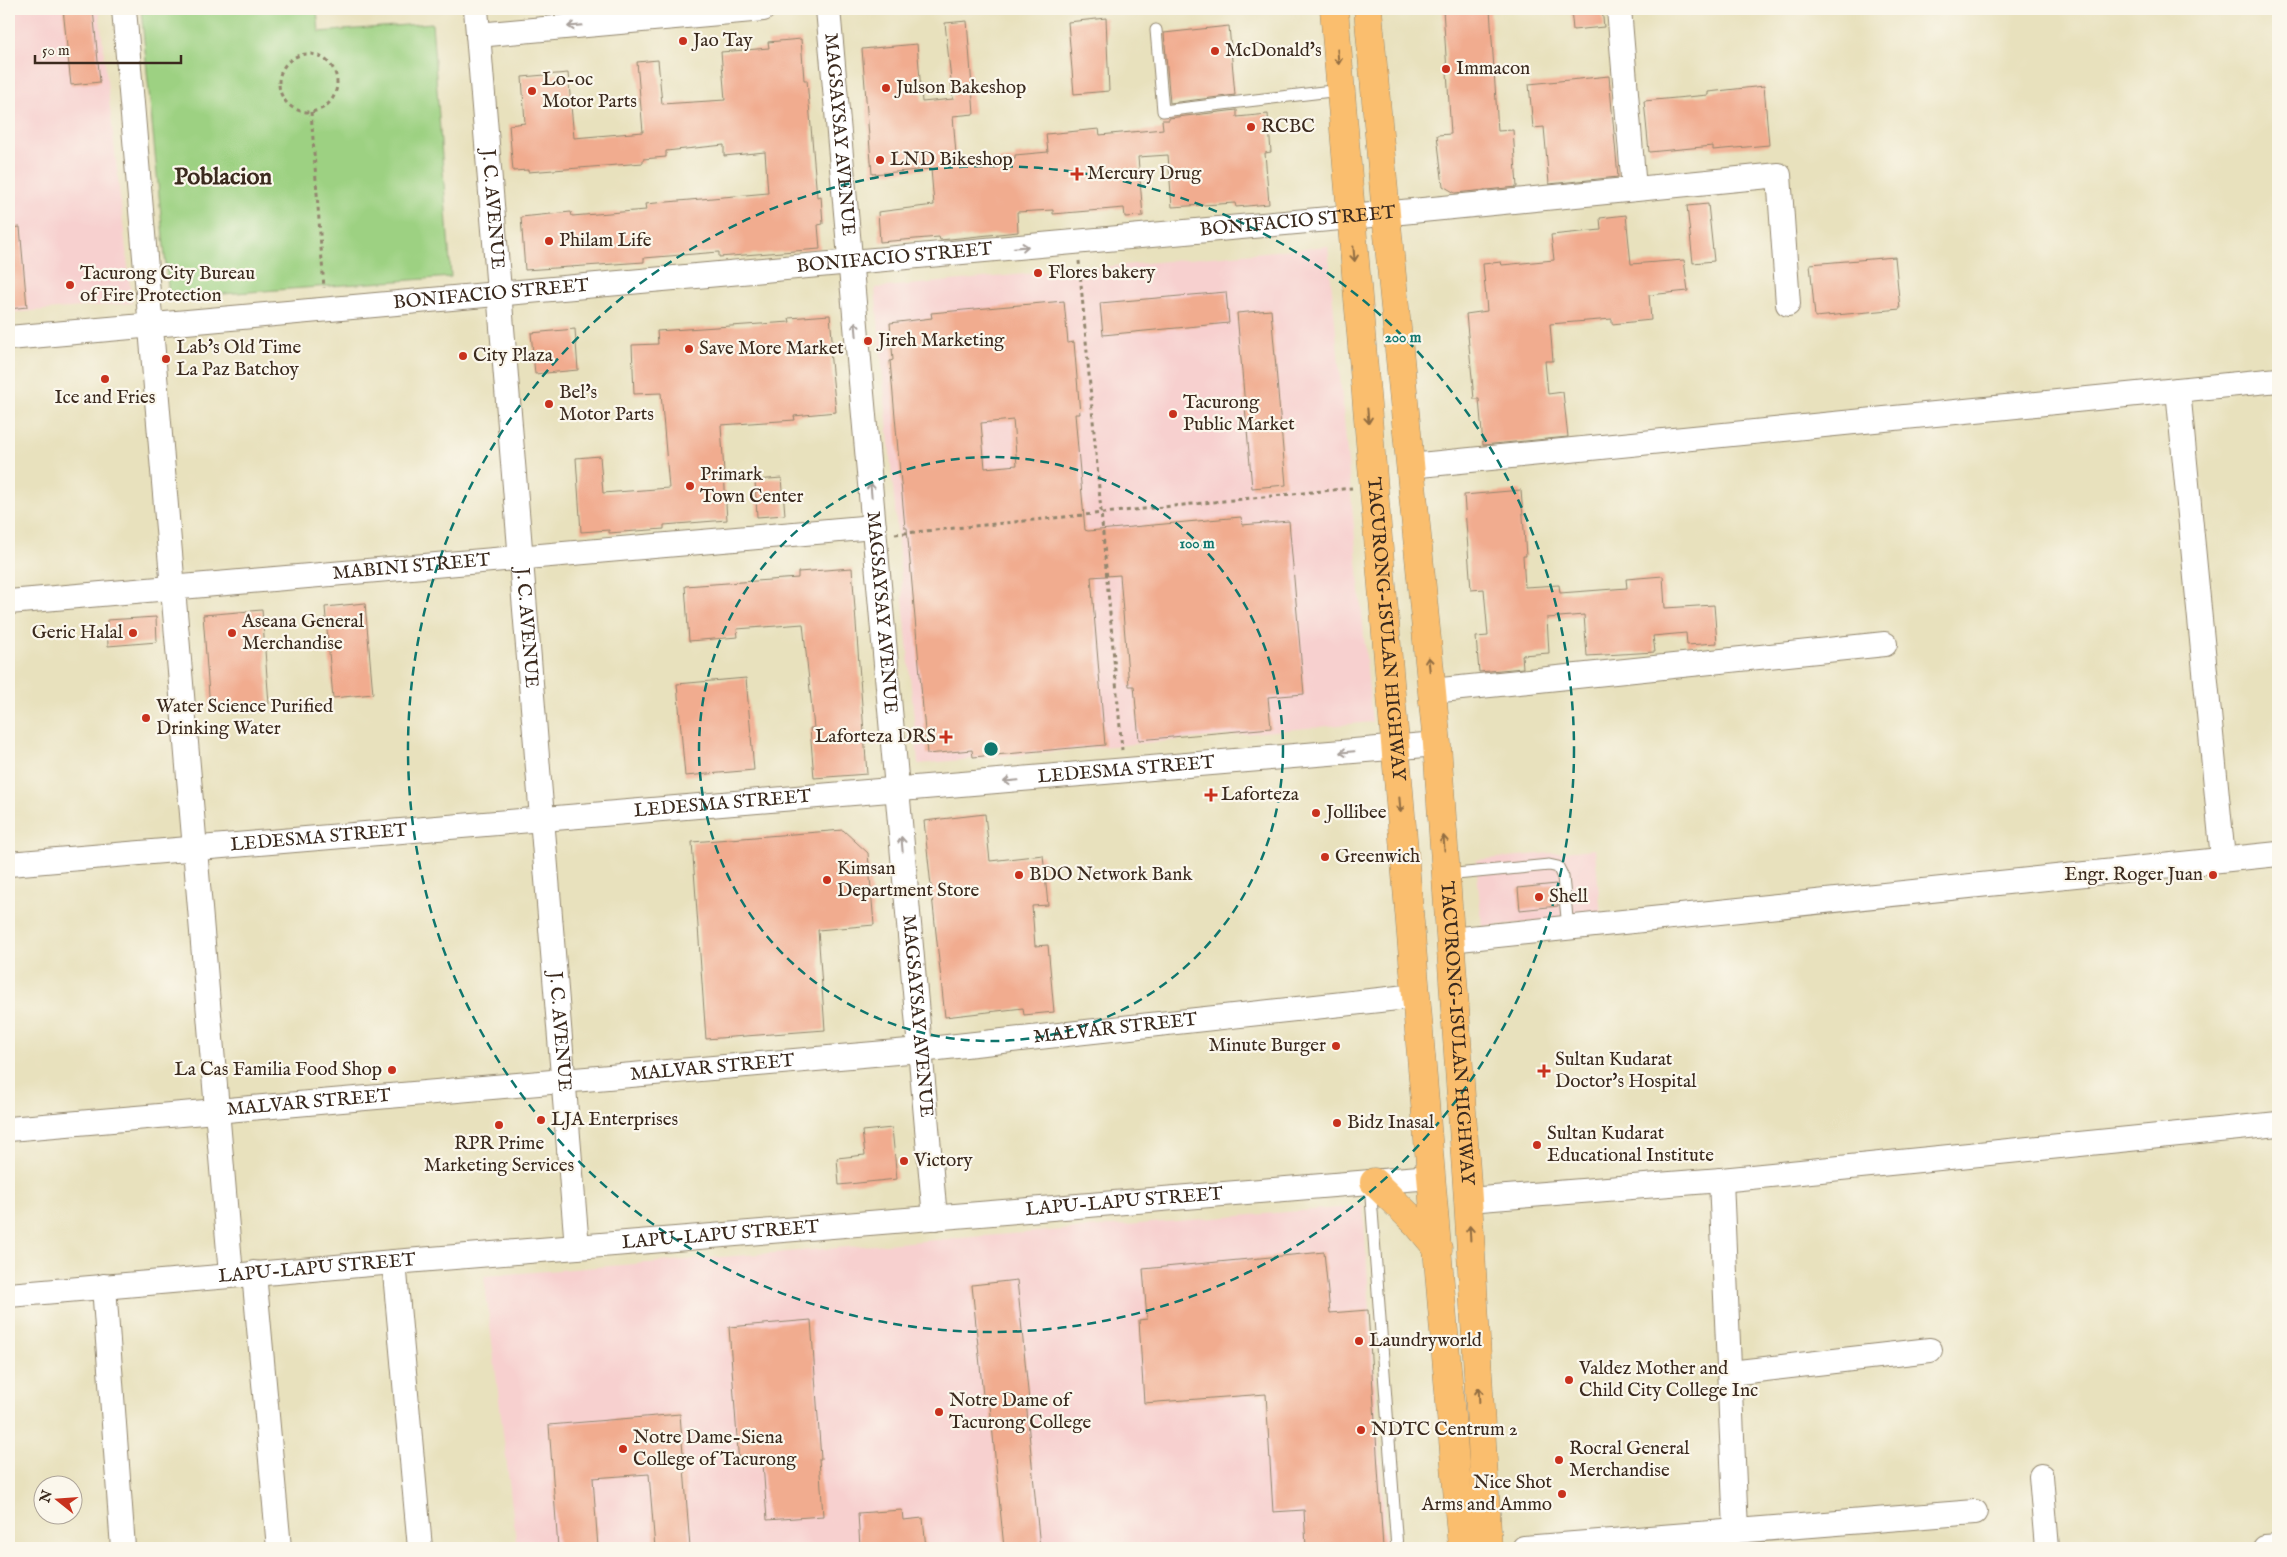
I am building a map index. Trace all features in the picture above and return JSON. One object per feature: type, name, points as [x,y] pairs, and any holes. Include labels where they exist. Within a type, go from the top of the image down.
[{"type":"highway","name":"TACURONG-ISULAN HIGHWAY","points":[[1334,9],[1462,1548]]},
{"type":"highway","name":"TACURONG-ISULAN HIGHWAY","points":[[1368,9],[1437,744],[1468,1200],[1488,1548]]},
{"type":"highway","points":[[1372,1182],[1438,1249]]},
{"type":"street","points":[[124,9],[218,1110],[243,1274],[279,1548]]},
{"type":"street","name":"J. C. AVENUE","points":[[476,9],[577,1247]]},
{"type":"street","points":[[478,35],[763,9]]},
{"type":"street","name":"MAGSAYSAY AVENUE","points":[[828,9],[935,1218]]},
{"type":"street","points":[[1619,9],[1634,189]]},
{"type":"street","name":"BONIFACIO STREET","points":[[9,338],[1351,218],[1779,175],[1788,304]]},
{"type":"street","points":[[1410,466],[2278,380]]},
{"type":"street","points":[[2178,390],[2223,859]]},
{"type":"street","name":"MABINI STREET","points":[[9,602],[521,558],[874,531]]},
{"type":"street","points":[[1432,691],[1885,644]]},
{"type":"street","name":"LEDESMA STREET","points":[[9,864],[542,821],[1437,744]]},
{"type":"street","points":[[1450,940],[2278,854]]},
{"type":"street","name":"MALVAR STREET","points":[[9,1129],[920,1050],[1416,996]]},
{"type":"street","points":[[1468,1200],[1721,1180],[2278,1124]]},
{"type":"street","name":"LAPU-LAPU STREET","points":[[9,1295],[243,1274],[1431,1177]]},
{"type":"street","points":[[1721,1180],[1736,1531]]},
{"type":"street","points":[[394,1262],[420,1548]]},
{"type":"street","points":[[104,1286],[123,1548]]},
{"type":"street","points":[[1730,1373],[1930,1350]]},
{"type":"street","points":[[2041,1476],[2047,1548]]},
{"type":"street","points":[[1524,1548],[1736,1531],[1775,1538],[1975,1512]]},
{"type":"street","points":[[2265,1548],[2278,1547]]},
{"type":"lane","points":[[1156,30],[1163,111],[1340,90]]},
{"type":"lane","points":[[1446,875],[1549,865],[1558,868],[1563,876],[1568,928]]},
{"type":"lane","points":[[1372,1182],[1397,1548]]},
{"type":"path","points":[[310,53],[322,57],[332,65],[336,76],[337,89],[332,100],[322,108],[311,112],[298,111],[288,105],[280,95],[278,83],[280,71],[288,61],[298,54],[310,53]]},
{"type":"path","points":[[311,112],[326,309]]},
{"type":"path","points":[[1078,242],[1124,771]]},
{"type":"path","points":[[874,531],[1101,513],[1374,486]]},
{"type":"shaded area","points":[[9,9],[99,9],[132,303],[9,313]]},
{"type":"shaded area","points":[[1328,246],[1372,722],[918,764],[875,288]]},
{"type":"shaded area","points":[[1595,849],[1601,916],[1482,927],[1476,860]]},
{"type":"shaded area","name":"Notre Dame of Tacurong College","points":[[1363,1206],[1386,1548],[517,1548],[484,1276]]},
{"type":"green space","points":[[141,9],[317,9],[319,32],[432,23],[451,277],[169,298]]},
{"type":"building","points":[[63,9],[93,9],[100,82],[71,85]]},
{"type":"building","points":[[1443,9],[1490,9],[1498,131],[1513,130],[1517,187],[1455,193],[1443,186],[1437,135],[1451,134]]},
{"type":"building","points":[[1571,9],[1602,9],[1604,27],[1573,30]]},
{"type":"building","points":[[1106,18],[1109,91],[1074,94],[1068,22]]},
{"type":"building","points":[[967,21],[974,114],[953,116],[957,167],[990,164],[989,160],[1015,158],[1015,155],[1048,152],[1046,134],[1099,129],[1100,135],[1163,129],[1162,120],[1169,120],[1169,118],[1237,110],[1237,117],[1268,114],[1271,152],[1265,153],[1269,204],[1236,207],[1235,203],[1172,207],[1168,155],[1138,157],[1143,216],[1125,217],[1124,208],[1053,214],[1053,210],[1017,212],[1018,232],[940,240],[939,237],[880,242],[878,212],[934,205],[931,169],[872,174],[862,49],[917,44],[922,102],[953,99],[945,23]]},
{"type":"building","points":[[1229,26],[1235,95],[1170,103],[1164,33]]},
{"type":"building","points":[[801,39],[804,80],[807,80],[817,197],[821,196],[823,224],[818,225],[820,249],[719,257],[719,252],[644,258],[644,262],[525,270],[521,217],[571,212],[572,216],[646,210],[645,204],[768,193],[765,152],[724,156],[724,145],[666,151],[666,157],[643,159],[643,163],[528,172],[528,170],[513,171],[509,125],[525,123],[522,77],[568,73],[574,138],[643,132],[637,62],[658,60],[662,104],[725,100],[721,52],[769,48],[768,42]]},
{"type":"building","points":[[1609,76],[1618,177],[1549,184],[1544,127],[1533,128],[1529,84]]},
{"type":"building","points":[[1764,86],[1769,145],[1713,150],[1713,146],[1649,152],[1644,101],[1708,95],[1708,92]]},
{"type":"building","points":[[1708,204],[1714,261],[1693,263],[1687,206]]},
{"type":"building","points":[[1626,215],[1631,264],[1684,260],[1688,291],[1649,295],[1651,320],[1612,324],[1612,319],[1550,324],[1553,361],[1545,361],[1548,394],[1563,392],[1568,437],[1483,445],[1479,399],[1474,399],[1466,314],[1487,311],[1483,264],[1501,262],[1502,265],[1554,260],[1551,235],[1601,230],[1600,218]]},
{"type":"building","points":[[20,227],[27,307],[9,309],[9,228]]},
{"type":"building","points":[[1895,257],[1900,309],[1815,317],[1810,264]]},
{"type":"building","points":[[1226,292],[1229,323],[1103,335],[1100,303]]},
{"type":"building","points":[[1064,301],[1068,343],[1074,342],[1080,414],[1075,414],[1085,530],[1241,517],[1242,525],[1289,521],[1304,694],[1268,697],[1271,728],[1139,740],[1134,686],[1129,686],[1120,575],[1091,577],[1105,745],[973,757],[972,750],[927,754],[890,361],[893,360],[890,323],[932,318],[931,313]],"holes":[[[1013,420],[1017,465],[985,468],[981,423]]]},
{"type":"building","points":[[1271,310],[1286,485],[1252,488],[1237,313]]},
{"type":"building","points":[[830,315],[833,350],[830,351],[836,412],[794,416],[795,420],[721,425],[727,520],[664,525],[664,529],[609,533],[609,530],[581,532],[576,458],[600,456],[603,493],[669,488],[661,393],[634,394],[632,345],[658,344],[657,331],[790,322],[789,318]]},
{"type":"building","points":[[575,329],[578,370],[535,374],[531,333]]},
{"type":"building","points":[[782,478],[785,515],[757,517],[755,480]]},
{"type":"building","points":[[1521,490],[1526,556],[1523,556],[1525,587],[1559,585],[1560,593],[1627,588],[1626,579],[1663,576],[1665,608],[1714,605],[1717,643],[1687,645],[1686,633],[1653,636],[1655,652],[1587,656],[1584,615],[1547,618],[1549,653],[1522,655],[1523,668],[1479,672],[1476,637],[1488,636],[1484,589],[1471,590],[1464,495]]},
{"type":"building","points":[[852,568],[867,774],[814,778],[810,728],[814,728],[803,624],[737,629],[738,637],[689,641],[685,586],[798,578],[798,572]]},
{"type":"building","points":[[365,603],[373,694],[333,698],[325,607]]},
{"type":"building","points":[[262,610],[269,704],[210,708],[203,615]]},
{"type":"building","points":[[156,617],[157,642],[108,646],[107,620]]},
{"type":"building","points":[[746,678],[754,770],[685,776],[677,684]]},
{"type":"building","points":[[985,814],[990,861],[1043,855],[1048,905],[1032,906],[1035,946],[1048,945],[1054,1012],[1024,1015],[1023,1008],[945,1017],[924,821]]},
{"type":"building","points":[[843,830],[868,853],[874,925],[818,930],[825,1030],[706,1039],[692,842]]},
{"type":"building","name":"Shell","points":[[1556,884],[1558,906],[1520,910],[1518,888]]},
{"type":"building","points":[[892,1128],[897,1179],[839,1185],[837,1158],[865,1155],[862,1131]]},
{"type":"building","points":[[1324,1252],[1330,1313],[1368,1310],[1383,1548],[1306,1548],[1304,1510],[1273,1512],[1266,1394],[1144,1403],[1139,1320],[1147,1319],[1143,1269]]},
{"type":"building","points":[[1017,1280],[1029,1401],[1026,1401],[1040,1548],[1004,1548],[990,1405],[984,1406],[972,1285]]},
{"type":"building","points":[[811,1320],[823,1516],[767,1520],[763,1463],[739,1465],[729,1327]]},
{"type":"building","points":[[680,1414],[690,1548],[655,1548],[649,1474],[593,1478],[598,1548],[558,1548],[549,1425]]},
{"type":"building","points":[[902,1510],[903,1520],[923,1518],[926,1548],[860,1548],[858,1513]]},
{"type":"place","name":"Jao Tay","points":[[683,41]]},
{"type":"place","name":"McDonald's","points":[[1215,51]]},
{"type":"place","name":"Immacon","points":[[1446,69]]},
{"type":"place","name":"Julson Bakeshop","points":[[886,88]]},
{"type":"place","name":"Lo-oc Motor Parts","points":[[532,91]]},
{"type":"place","name":"RCBC","points":[[1251,127]]},
{"type":"place","name":"LND Bikeshop","points":[[880,160]]},
{"type":"place","name":"Mercury Drug","points":[[1077,174]]},
{"type":"place","name":"Philam Life","points":[[549,241]]},
{"type":"place","name":"Flores bakery","points":[[1038,273]]},
{"type":"place","name":"Tacurong City Bureau of Fire Protection","points":[[70,285]]},
{"type":"place","name":"Jireh Marketing","points":[[868,341]]},
{"type":"place","name":"Save More Market","points":[[689,349]]},
{"type":"place","name":"City Plaza","points":[[463,356]]},
{"type":"place","name":"Lab's Old Time La Paz Batchoy","points":[[166,359]]},
{"type":"place","name":"Ice and Fries","points":[[105,379]]},
{"type":"place","name":"Bel's Motor Parts","points":[[549,404]]},
{"type":"place","name":"Tacurong Public Market","points":[[1173,414]]},
{"type":"place","name":"Primark Town Center","points":[[690,486]]},
{"type":"place","name":"Geric Halal","points":[[133,633]]},
{"type":"place","name":"Aseana General Merchandise","points":[[232,633]]},
{"type":"place","name":"Water Science Purified Drinking Water","points":[[146,718]]},
{"type":"place","name":"Laforteza DRS","points":[[946,737]]},
{"type":"place","name":"Laforteza","points":[[1211,795]]},
{"type":"place","name":"Jollibee","points":[[1316,813]]},
{"type":"place","name":"Greenwich","points":[[1325,857]]},
{"type":"place","name":"BDO Network Bank","points":[[1019,875]]},
{"type":"place","name":"Engr. Roger Juan","points":[[2213,875]]},
{"type":"place","name":"Kimsan Department Store","points":[[827,880]]},
{"type":"place","name":"Shell","points":[[1539,897]]},
{"type":"place","name":"Minute Burger","points":[[1336,1046]]},
{"type":"place","name":"La Cas Familia Food Shop","points":[[392,1070]]},
{"type":"place","name":"Sultan Kudarat Doctor's Hospital","points":[[1544,1071]]},
{"type":"place","name":"LJA Enterprises","points":[[541,1120]]},
{"type":"place","name":"Bidz Inasal","points":[[1337,1123]]},
{"type":"place","name":"RPR Prime Marketing Services","points":[[499,1125]]},
{"type":"place","name":"Sultan Kudarat Educational Institute","points":[[1537,1145]]},
{"type":"place","name":"Victory","points":[[904,1161]]},
{"type":"place","name":"Laundryworld","points":[[1359,1341]]},
{"type":"place","name":"Valdez Mother and Child City College Inc","points":[[1569,1380]]},
{"type":"place","name":"Notre Dame of Tacurong College","points":[[939,1412]]},
{"type":"place","name":"NDTC Centrum 2","points":[[1361,1430]]},
{"type":"place","name":"Notre Dame-Siena College of Tacurong","points":[[623,1449]]},
{"type":"place","name":"Rocral General Merchandise","points":[[1559,1460]]},
{"type":"place","name":"Nice Shot Arms and Ammo","points":[[1562,1494]]},
{"type":"district","name":"Poblacion","points":[[223,177]]}]
